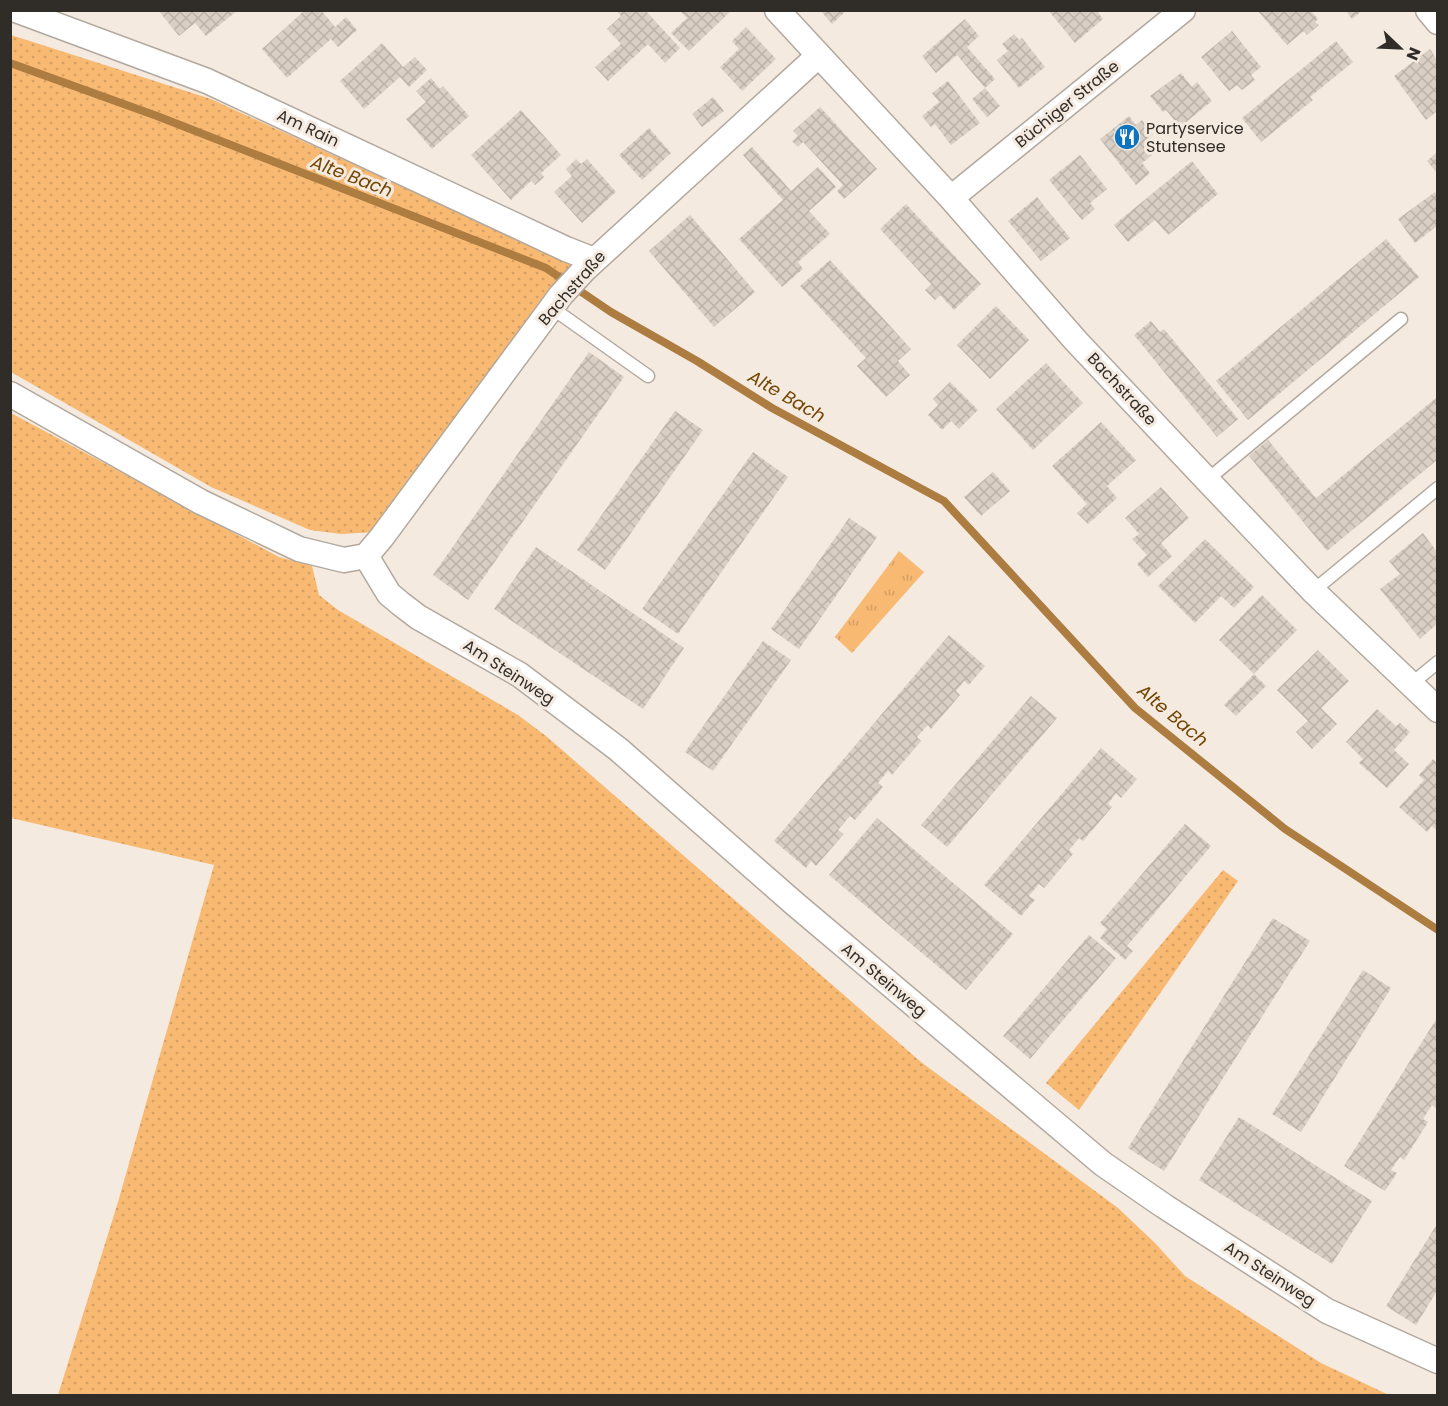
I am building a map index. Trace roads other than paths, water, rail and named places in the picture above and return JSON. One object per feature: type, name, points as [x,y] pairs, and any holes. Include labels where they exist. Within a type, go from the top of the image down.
[{"type":"street","name":"Am Rain","points":[[16,10],[207,81],[566,249],[589,265]]},
{"type":"street","name":"Bachstraße","points":[[777,10],[951,198],[1076,341],[1207,480],[1313,591],[1437,710]]},
{"type":"street","name":"Büchiger Straße","points":[[951,198],[1184,10]]},
{"type":"street","points":[[1428,10],[1437,22]]},
{"type":"street","name":"Bachstraße","points":[[366,556],[556,302],[589,265],[818,56]]},
{"type":"street","points":[[10,394],[201,502],[298,549],[344,560],[366,556]]},
{"type":"street","name":"Am Steinweg","points":[[366,556],[389,594],[401,604],[418,617],[520,675],[618,749],[839,941],[1103,1164],[1328,1311],[1437,1361]]},
{"type":"lane","points":[[556,302],[648,376]]},
{"type":"lane","points":[[1207,480],[1401,320]]},
{"type":"lane","points":[[1313,591],[1437,488]]},
{"type":"lane","points":[[1410,685],[1437,662]]},
{"type":"waterway","name":"Alte Bach","points":[[10,63],[157,116],[546,268],[611,312],[697,361],[772,408],[944,501],[1135,708],[1285,829],[1438,930]]},
{"type":"place","name":"Partyservice Stutensee","points":[[1127,137]]}]
